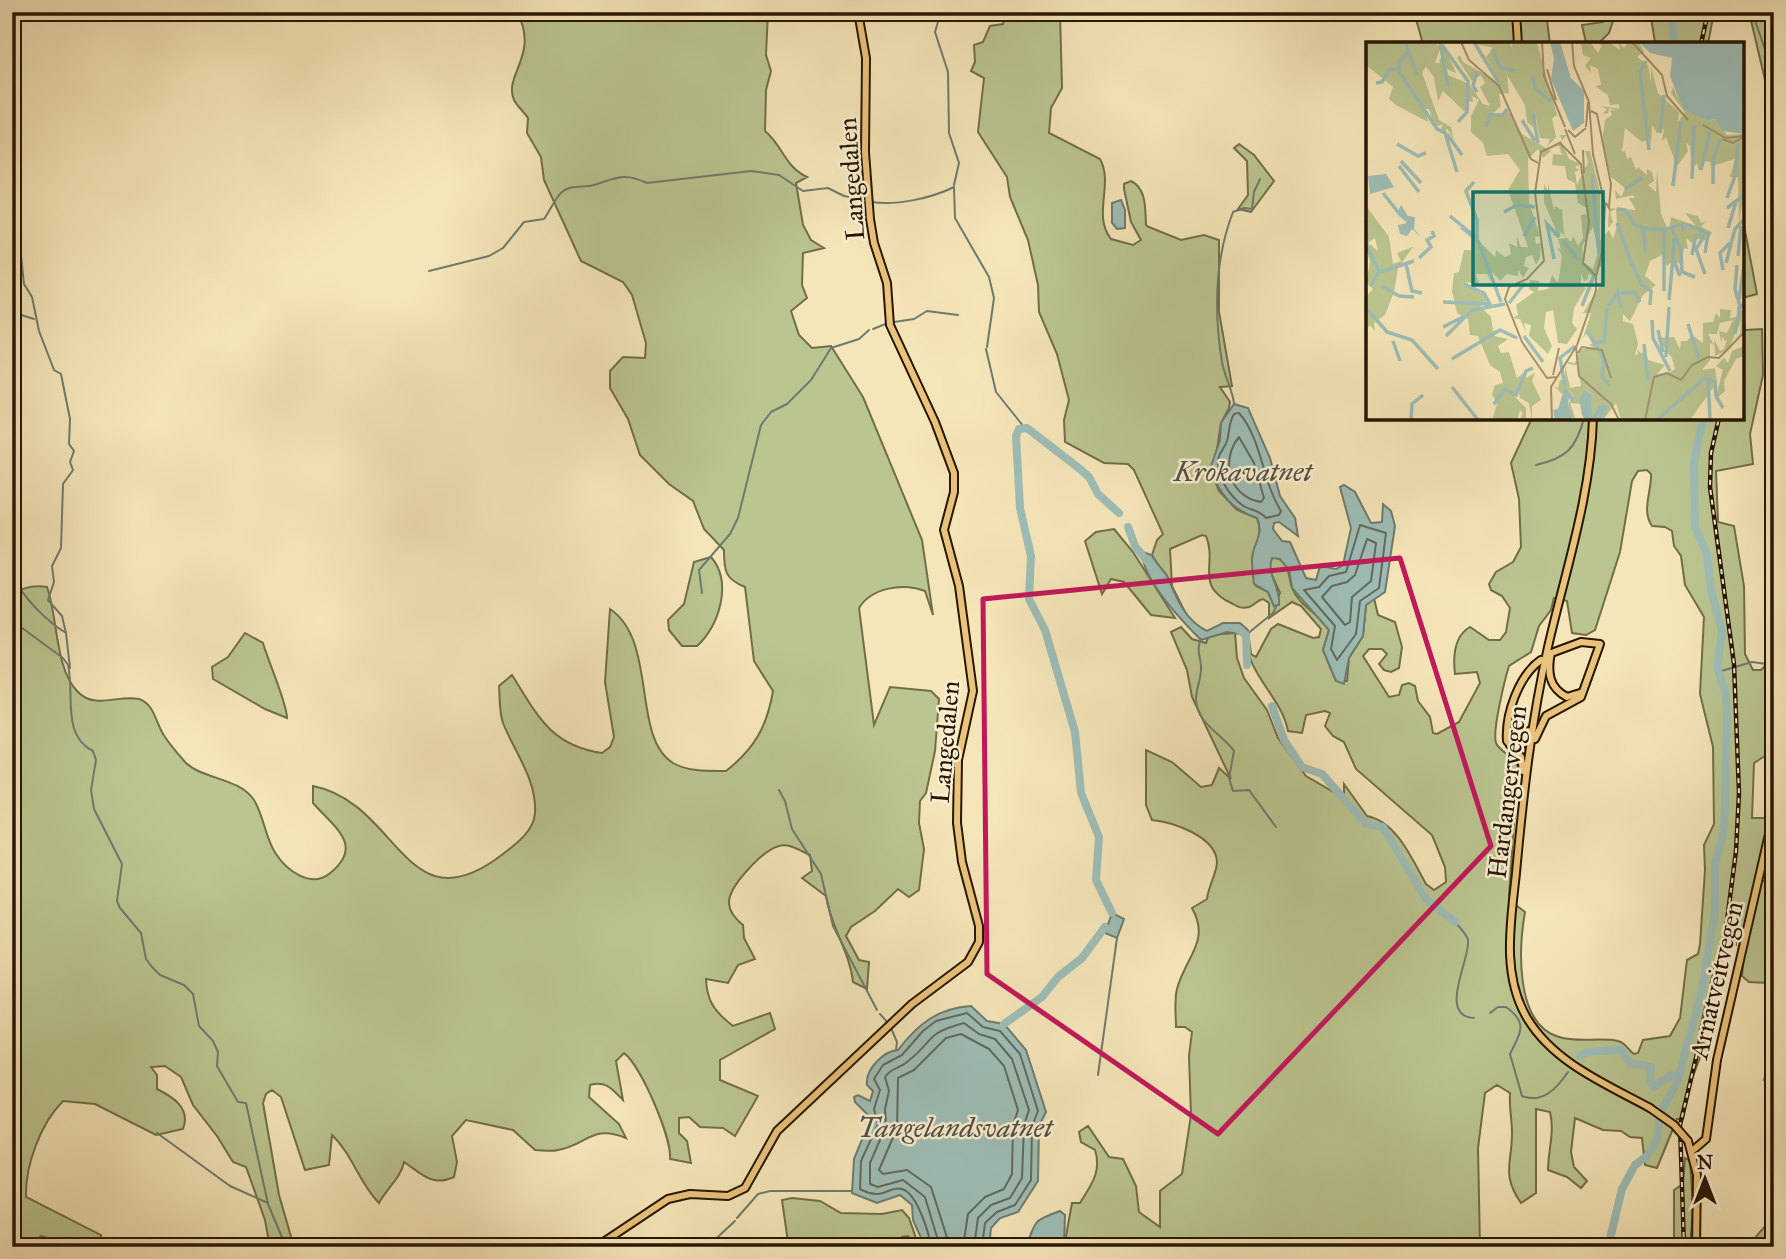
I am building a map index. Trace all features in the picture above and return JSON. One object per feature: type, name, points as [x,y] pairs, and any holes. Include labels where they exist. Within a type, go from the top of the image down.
[{"type":"main road","name":"Langedalen","points":[[596,1247],[668,1199],[690,1194],[728,1196],[745,1188],[778,1130],[912,1004],[968,962],[979,942],[979,926],[962,862],[957,823],[957,769],[973,691],[960,586],[944,530],[954,492],[954,473],[935,422],[890,325],[886,278],[874,243],[870,219],[865,152],[866,58],[858,12]]},
{"type":"main road","points":[[1516,12],[1518,42]]},
{"type":"main road","points":[[1770,12],[1774,25]]},
{"type":"main road","name":"Hardangervegen","points":[[1592,420],[1584,498],[1540,684],[1522,810],[1510,953],[1514,984],[1525,1014],[1541,1038],[1561,1056],[1674,1125],[1688,1141],[1692,1151]]},
{"type":"main road","points":[[1562,588],[1549,676],[1555,688],[1567,697],[1578,695],[1584,689]]},
{"type":"main road","points":[[1522,810],[1538,727],[1550,713],[1577,700],[1584,689],[1600,644],[1581,642],[1554,652]]},
{"type":"main road","points":[[1520,835],[1522,760],[1508,744],[1507,732],[1518,688],[1526,672],[1541,660]]},
{"type":"main road","points":[[1508,744],[1516,747],[1525,741],[1540,684]]},
{"type":"main road","name":"Arnatveitvegen","points":[[1692,1151],[1706,1139],[1717,1060],[1774,812]]},
{"type":"main road","points":[[1692,1151],[1698,1181],[1696,1247]]},
{"type":"highlighted area","points":[[1400,558],[1491,846],[1218,1134],[987,974],[983,599]]},
{"type":"green space","points":[[517,12],[768,12],[766,55],[771,71],[766,90],[765,131],[794,168],[807,177],[796,183],[803,225],[811,240],[824,248],[803,253],[802,285],[807,298],[791,311],[799,335],[812,348],[831,346],[863,397],[922,540],[933,615],[925,591],[907,587],[880,591],[859,608],[874,725],[890,687],[931,691],[939,699],[935,751],[926,793],[920,801],[919,823],[924,849],[919,890],[909,897],[898,889],[875,911],[851,927],[846,936],[859,960],[869,962],[867,989],[853,982],[826,896],[802,878],[812,871],[810,855],[791,846],[779,846],[764,854],[741,878],[730,895],[729,906],[733,915],[743,925],[744,938],[755,959],[738,965],[728,983],[706,979],[708,994],[717,1011],[733,1026],[770,1013],[775,1029],[720,1060],[720,1080],[758,1096],[735,1136],[723,1128],[700,1127],[689,1117],[679,1118],[679,1133],[687,1141],[691,1163],[670,1159],[666,1135],[654,1103],[639,1072],[624,1053],[616,1061],[623,1100],[608,1086],[600,1084],[590,1085],[589,1097],[619,1124],[626,1138],[614,1134],[597,1134],[558,1150],[535,1150],[513,1130],[466,1120],[452,1136],[457,1162],[454,1177],[433,1180],[404,1162],[400,1173],[379,1203],[332,1135],[329,1165],[305,1170],[281,1097],[272,1090],[266,1094],[263,1103],[279,1195],[294,1247],[270,1247],[265,1220],[246,1167],[233,1162],[193,1105],[181,1077],[165,1066],[151,1067],[157,1075],[157,1089],[183,1109],[183,1129],[156,1135],[95,1104],[63,1101],[41,1133],[31,1158],[26,1197],[101,1235],[101,1245],[76,1247],[41,1236],[34,1247],[18,1247],[12,1240],[12,595],[29,587],[47,587],[65,671],[78,692],[92,700],[132,698],[149,705],[165,737],[185,762],[192,768],[239,787],[254,800],[276,854],[286,866],[307,878],[322,878],[329,874],[340,864],[346,846],[337,829],[313,803],[313,786],[342,797],[366,814],[404,855],[423,870],[444,878],[470,874],[519,841],[534,820],[535,801],[529,778],[503,723],[499,686],[512,675],[538,716],[558,736],[584,749],[602,753],[610,747],[614,737],[605,682],[610,609],[625,624],[634,643],[652,732],[660,750],[673,763],[692,769],[726,771],[752,746],[763,726],[773,691],[754,661],[745,587],[733,581],[727,573],[724,550],[704,529],[693,501],[669,484],[640,455],[628,419],[610,388],[610,371],[623,357],[645,358],[646,343],[632,295],[623,282],[581,261],[544,180],[541,157],[527,133],[528,118],[515,102],[512,91],[525,40]]},
{"type":"green space","points":[[1006,12],[1060,12],[1062,88],[1051,108],[1049,133],[1100,159],[1105,179],[1103,220],[1111,239],[1133,245],[1141,240],[1131,222],[1124,189],[1124,184],[1131,181],[1143,194],[1146,225],[1181,240],[1204,235],[1219,240],[1219,312],[1232,386],[1220,387],[1230,402],[1221,423],[1213,476],[1219,491],[1237,510],[1257,518],[1259,534],[1253,567],[1256,586],[1268,592],[1274,606],[1280,593],[1270,571],[1270,561],[1274,557],[1283,562],[1295,594],[1329,630],[1323,650],[1336,681],[1347,681],[1349,658],[1363,636],[1366,605],[1374,598],[1378,615],[1395,622],[1402,647],[1399,668],[1391,672],[1384,670],[1379,664],[1387,654],[1382,649],[1369,649],[1363,656],[1389,697],[1399,695],[1402,685],[1409,683],[1415,686],[1418,701],[1430,717],[1433,733],[1437,734],[1459,722],[1480,683],[1477,672],[1455,674],[1455,654],[1461,636],[1470,627],[1489,640],[1500,640],[1506,632],[1510,608],[1502,596],[1491,590],[1489,584],[1496,572],[1513,562],[1521,547],[1519,499],[1511,463],[1531,420],[1744,420],[1744,323],[1745,330],[1762,329],[1763,375],[1750,434],[1753,464],[1716,471],[1718,522],[1734,526],[1744,586],[1745,654],[1753,670],[1761,670],[1774,657],[1774,754],[1768,754],[1754,763],[1752,818],[1769,818],[1756,876],[1761,881],[1774,881],[1774,1084],[1764,1080],[1768,1068],[1773,1013],[1768,1011],[1771,987],[1767,983],[1749,982],[1742,976],[1746,932],[1737,932],[1736,945],[1721,943],[1699,1034],[1699,1040],[1705,1044],[1692,1079],[1683,1119],[1677,1119],[1657,1168],[1645,1165],[1642,1138],[1630,1137],[1621,1131],[1603,1130],[1575,1118],[1571,1152],[1574,1167],[1587,1181],[1581,1188],[1567,1177],[1548,1170],[1552,1134],[1550,1112],[1536,1109],[1536,1193],[1521,1203],[1509,1176],[1512,1133],[1510,1093],[1497,1085],[1485,1093],[1478,1148],[1480,1247],[1064,1247],[1072,1203],[1080,1203],[1096,1172],[1095,1150],[1081,1142],[1079,1132],[1088,1126],[1109,1157],[1123,1159],[1136,1186],[1139,1212],[1160,1227],[1160,1191],[1182,1174],[1191,1115],[1189,1056],[1192,1032],[1185,1027],[1176,1027],[1176,993],[1198,940],[1197,920],[1192,908],[1207,899],[1217,862],[1209,845],[1192,832],[1152,820],[1146,805],[1146,750],[1172,762],[1201,787],[1212,785],[1219,768],[1231,779],[1192,697],[1187,670],[1171,632],[1181,627],[1192,639],[1206,643],[1209,635],[1235,633],[1237,658],[1244,678],[1267,710],[1278,738],[1306,776],[1344,798],[1344,784],[1367,816],[1378,820],[1395,834],[1426,884],[1434,890],[1446,882],[1445,867],[1432,835],[1356,769],[1344,742],[1333,736],[1325,726],[1330,713],[1325,711],[1306,715],[1302,733],[1288,731],[1278,705],[1250,659],[1248,632],[1251,654],[1256,657],[1271,629],[1278,624],[1313,638],[1319,637],[1321,629],[1301,606],[1292,602],[1269,618],[1269,603],[1263,599],[1242,608],[1221,597],[1210,582],[1210,556],[1206,536],[1202,535],[1170,549],[1172,585],[1152,555],[1157,540],[1163,534],[1134,470],[1128,464],[1104,463],[1065,442],[1064,420],[1069,400],[1057,354],[1039,312],[1038,285],[1028,240],[1010,197],[1007,177],[978,132],[984,78],[971,71],[975,62],[974,45],[983,42],[990,26],[1003,24]],"holes":[[[1647,470],[1651,474],[1647,507],[1649,520],[1652,526],[1665,527],[1672,531],[1674,546],[1681,556],[1685,585],[1704,617],[1700,694],[1713,747],[1714,824],[1704,845],[1700,944],[1698,954],[1687,960],[1680,1018],[1670,1036],[1643,1040],[1638,1053],[1634,1054],[1618,1041],[1559,1037],[1544,1029],[1534,1017],[1527,1001],[1521,963],[1525,912],[1512,902],[1509,896],[1518,767],[1498,746],[1495,737],[1509,666],[1531,652],[1539,626],[1551,610],[1554,598],[1567,601],[1572,633],[1586,635],[1595,630],[1620,552],[1632,481],[1638,471]]]},
{"type":"green space","points":[[1414,12],[1546,12],[1550,42],[1422,42]]},
{"type":"green space","points":[[1602,12],[1616,12],[1609,33],[1600,42],[1586,42],[1582,25],[1603,22]]},
{"type":"green space","points":[[1650,12],[1714,12],[1708,42],[1655,42]]},
{"type":"green space","points":[[1749,12],[1774,12],[1774,118]]},
{"type":"green space","points":[[1239,144],[1254,155],[1274,181],[1251,212],[1238,209],[1248,195],[1247,161],[1234,148]]},
{"type":"green space","points":[[1744,226],[1757,294],[1744,297]]},
{"type":"green space","points":[[1114,529],[1133,552],[1175,618],[1151,615],[1124,582],[1111,579],[1102,594],[1085,541],[1096,532]]},
{"type":"green space","points":[[711,557],[718,567],[721,579],[722,591],[717,616],[712,628],[697,646],[682,646],[669,630],[668,620],[684,604],[694,562]]},
{"type":"green space","points":[[245,633],[263,643],[287,718],[265,709],[213,679],[212,667],[228,657]]},
{"type":"green space","points":[[1685,1158],[1690,1161],[1693,1209],[1690,1247],[1674,1247],[1674,1190],[1683,1184]]},
{"type":"green space","points":[[792,1198],[820,1201],[841,1213],[882,1214],[902,1210],[909,1218],[919,1247],[914,1247],[908,1236],[902,1237],[898,1247],[877,1247],[863,1243],[858,1247],[772,1247],[788,1242],[782,1200]]},
{"type":"green space","points":[[1774,1206],[1774,1247],[1751,1247],[1770,1219]]},
{"type":"water","points":[[1121,200],[1125,210],[1125,228],[1117,229],[1112,223],[1112,203]]},
{"type":"water","name":"Krokavatnet","points":[[1234,404],[1248,408],[1270,458],[1280,496],[1295,518],[1298,536],[1279,522],[1274,523],[1273,529],[1282,541],[1290,542],[1306,578],[1316,580],[1320,566],[1336,569],[1343,565],[1351,528],[1340,487],[1344,485],[1355,492],[1371,523],[1382,522],[1383,504],[1391,511],[1395,526],[1385,592],[1366,605],[1363,636],[1349,658],[1344,684],[1336,681],[1323,650],[1329,630],[1292,588],[1289,570],[1280,559],[1272,558],[1271,564],[1279,605],[1274,606],[1268,592],[1254,584],[1253,554],[1260,529],[1257,518],[1240,510],[1227,499],[1217,484],[1211,466],[1220,440],[1221,423]]},
{"type":"water","points":[[1142,552],[1152,555],[1183,608],[1199,626],[1207,631],[1223,623],[1240,623],[1248,630],[1246,635],[1227,632],[1201,640],[1156,587],[1144,563]]},
{"type":"water","points":[[1112,913],[1124,919],[1117,938],[1105,933]]},
{"type":"water","name":"Tangelandsvatnet","points":[[971,1006],[987,1021],[1004,1024],[1026,1050],[1046,1112],[1039,1126],[1038,1181],[1018,1212],[1000,1218],[991,1228],[989,1247],[925,1247],[913,1220],[912,1205],[900,1195],[877,1203],[852,1193],[854,1159],[871,1118],[855,1102],[854,1097],[858,1095],[870,1101],[873,1091],[867,1085],[867,1079],[872,1068],[881,1058],[898,1050],[921,1025],[948,1010]]},
{"type":"water","name":"Tangelandsvatnet","points":[[1060,1211],[1065,1215],[1064,1247],[1026,1247],[1036,1223]]},
{"type":"waterway","points":[[941,12],[935,32],[948,72],[949,133],[959,163],[954,185]]},
{"type":"waterway","points":[[1672,12],[1674,42]]},
{"type":"waterway","points":[[1752,12],[1774,75]]},
{"type":"waterway","points":[[429,271],[489,256],[503,248],[524,222],[544,219],[565,190],[620,177],[647,183],[751,171],[779,175],[803,191],[828,188],[844,196],[866,200]]},
{"type":"waterway","points":[[1234,404],[1219,343],[1217,305],[1220,267],[1233,212],[1244,208],[1252,209],[1254,192],[1260,179]]},
{"type":"waterway","points":[[872,202],[914,200],[954,187],[955,218],[989,277],[994,298],[987,347]]},
{"type":"waterway","points":[[12,244],[21,256],[24,284],[32,297],[39,331],[54,370],[61,374],[70,419],[69,444],[74,451],[70,462],[73,470],[63,484],[61,548],[52,566],[54,582],[48,600],[62,616],[66,633]]},
{"type":"waterway","points":[[894,322],[914,319],[927,311],[958,315]]},
{"type":"waterway","points":[[12,312],[34,319]]},
{"type":"waterway","points":[[873,329],[888,323]]},
{"type":"waterway","points":[[702,593],[699,570],[730,534],[738,518],[761,425],[771,412],[787,404],[811,380],[831,348],[859,339],[869,330]]},
{"type":"waterway","points":[[986,349],[996,392],[1024,427]]},
{"type":"waterway","points":[[1536,465],[1555,459],[1568,450],[1573,445],[1583,420]]},
{"type":"waterway","points":[[1608,1247],[1622,1189],[1635,1165],[1647,1156],[1657,1140],[1660,1113],[1677,1083],[1701,994],[1715,913],[1715,863],[1723,836],[1725,811],[1727,714],[1726,694],[1717,667],[1722,633],[1710,585],[1707,554],[1695,527],[1694,462],[1703,420]]},
{"type":"waterway","points":[[1112,913],[1096,880],[1099,837],[1081,793],[1075,732],[1045,630],[1029,599],[1031,556],[1020,508],[1016,436],[1019,429],[1027,428],[1080,469],[1089,477],[1098,494],[1119,513]]},
{"type":"waterway","points":[[1128,527],[1135,546],[1147,561]]},
{"type":"waterway","points":[[12,575],[35,607],[66,633],[70,668]]},
{"type":"waterway","points":[[1246,635],[1273,613],[1276,607]]},
{"type":"waterway","points":[[12,610],[18,625],[63,658],[68,665],[73,724],[77,735],[83,744],[93,751],[96,760],[91,790],[94,809],[122,864],[117,901],[141,933],[146,959],[152,967],[160,975],[184,985],[193,994],[199,1026],[213,1041],[218,1052],[217,1066],[238,1102],[246,1103],[268,1204],[286,1247]]},
{"type":"waterway","points":[[1239,630],[1246,635],[1247,665]]},
{"type":"waterway","points":[[1201,639],[1201,670],[1196,695],[1200,715],[1234,751],[1229,778],[1233,791],[1249,790],[1276,827]]},
{"type":"waterway","points":[[1718,672],[1752,662],[1774,665]]},
{"type":"waterway","points":[[1272,706],[1284,740],[1302,767],[1322,774],[1366,824],[1383,827],[1426,899],[1455,922]]},
{"type":"waterway","points":[[779,790],[785,801],[792,829],[821,874],[833,926],[877,1010]]},
{"type":"waterway","points":[[1455,922],[1468,940],[1458,985],[1458,1008],[1463,1015],[1474,1018]]},
{"type":"waterway","points":[[1004,1024],[1042,997],[1058,977],[1082,958],[1105,927]]},
{"type":"waterway","points":[[1098,1075],[1117,938]]},
{"type":"waterway","points":[[1490,1013],[1498,1007],[1506,1007],[1520,1024],[1519,1035],[1510,1054],[1522,1096],[1536,1098],[1549,1093],[1568,1072]]},
{"type":"waterway","points":[[880,1014],[888,1023]]},
{"type":"waterway","points":[[891,1028],[897,1042],[896,1050]]},
{"type":"waterway","points":[[1580,1056],[1587,1052],[1621,1050],[1630,1063],[1651,1067],[1650,1081],[1654,1087],[1671,1075],[1678,1077]]},
{"type":"waterway","points":[[157,1133],[230,1186],[268,1203]]},
{"type":"waterway","points":[[737,1218],[758,1194],[770,1191],[851,1191]]},
{"type":"waterway","points":[[707,1247],[735,1221]]},
{"type":"railway","points":[[1701,42],[1708,12]]},
{"type":"railway","points":[[1684,1247],[1680,1125],[1725,936],[1736,851],[1739,793],[1734,664],[1710,487],[1711,453],[1719,420]]}]
